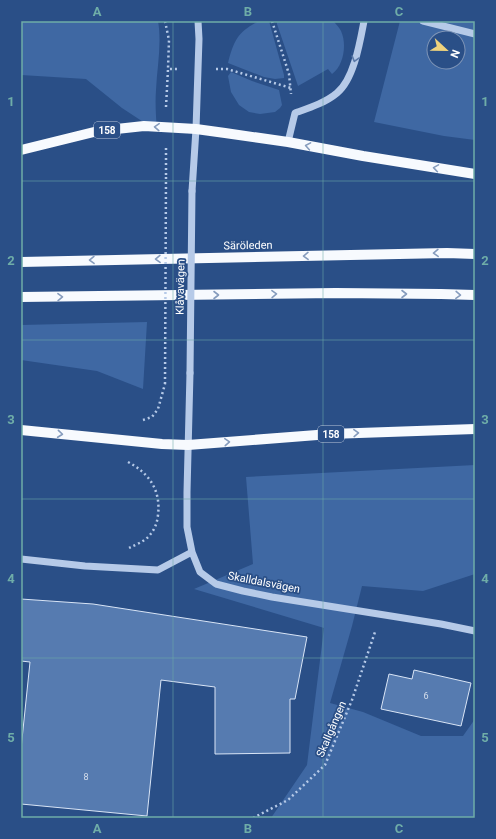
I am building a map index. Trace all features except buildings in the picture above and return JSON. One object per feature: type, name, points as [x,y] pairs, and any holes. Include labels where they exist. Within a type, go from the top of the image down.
[{"type":"main road","name":"158","points":[[21,150],[98,131],[144,126],[196,129],[288,142],[475,174]]},
{"type":"main road","name":"Säröleden","points":[[21,262],[447,252],[475,254]]},
{"type":"main road","points":[[21,297],[336,293],[475,295]]},
{"type":"main road","name":"158","points":[[21,430],[126,441],[188,445],[330,434],[475,429]]},
{"type":"street","name":"Klåvavägen","points":[[192,552],[187,527],[187,492],[192,191],[196,129],[199,39],[198,21]]},
{"type":"street","points":[[288,142],[295,113],[327,100],[338,92],[349,78],[356,60],[364,21]]},
{"type":"street","points":[[423,21],[475,34]]},
{"type":"street","points":[[21,559],[85,566],[158,570],[192,552]]},
{"type":"street","name":"Skalldalsvägen","points":[[192,552],[200,572],[216,584],[243,591],[475,631]]},
{"type":"path","points":[[165,21],[169,40],[168,69]]},
{"type":"path","points":[[272,21],[289,74],[295,113]]},
{"type":"path","points":[[143,420],[152,417],[158,409],[165,384],[166,177]]},
{"type":"path","points":[[122,551],[147,538],[153,531],[157,523],[159,506],[156,490],[149,478],[137,467],[126,461],[126,441]]},
{"type":"path","name":"Skallgången","points":[[253,818],[288,800],[325,765],[352,700],[381,614]]},
{"type":"shaded area","points":[[21,21],[158,21],[159,47],[156,100],[157,131],[122,108],[86,79],[21,75]]},
{"type":"shaded area","points":[[259,21],[269,21],[284,78],[275,79],[264,77],[228,63],[232,48],[238,38],[246,29]]},
{"type":"shaded area","points":[[277,21],[333,21],[341,31],[344,42],[342,60],[336,70],[332,74],[328,69],[298,86]]},
{"type":"shaded area","points":[[400,21],[475,21],[475,140],[444,136],[374,122]]},
{"type":"shaded area","points":[[231,72],[279,90],[282,105],[280,108],[275,112],[260,114],[249,112],[239,105],[231,92],[228,76]]},
{"type":"shaded area","points":[[147,322],[143,389],[97,371],[21,360],[21,325]]},
{"type":"shaded area","points":[[475,465],[475,574],[423,591],[362,586],[330,703],[363,712],[421,736],[463,736],[475,719],[475,818],[271,818],[307,765],[324,628],[194,589],[253,564],[246,477]]}]
